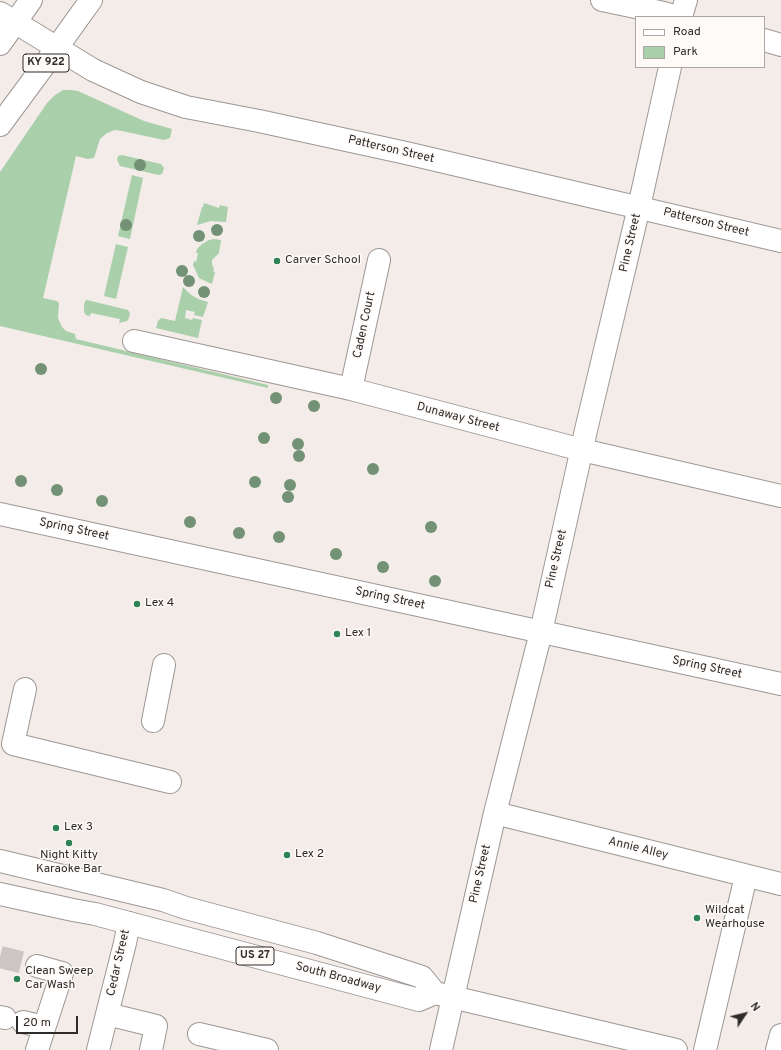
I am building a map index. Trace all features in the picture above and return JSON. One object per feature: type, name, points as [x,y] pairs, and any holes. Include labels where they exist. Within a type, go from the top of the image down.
[{"type":"street","points":[[0,44],[7,18],[31,0]]},
{"type":"street","name":"KY 922","points":[[0,125],[91,0]]},
{"type":"street","points":[[602,0],[674,16]]},
{"type":"street","points":[[681,16],[686,0]]},
{"type":"street","name":"Patterson Street","points":[[7,18],[100,73],[141,92],[186,108],[260,121],[399,152],[781,241]]},
{"type":"street","points":[[765,40],[781,45]]},
{"type":"street","name":"Pine Street","points":[[441,1050],[444,995],[495,813],[541,632],[670,68]]},
{"type":"street","name":"Caden Court","points":[[351,389],[379,260]]},
{"type":"street","name":"Dunaway Street","points":[[134,341],[351,389],[582,450],[781,496]]},
{"type":"street","name":"Spring Street","points":[[0,514],[781,684]]},
{"type":"street","points":[[153,721],[164,665]]},
{"type":"street","points":[[25,689],[13,744],[170,782]]},
{"type":"street","name":"Annie Alley","points":[[495,813],[781,884]]},
{"type":"street","points":[[0,861],[163,900],[186,908],[317,943],[422,977],[444,995],[676,1050]]},
{"type":"street","points":[[705,1050],[746,876]]},
{"type":"street","name":"South Broadway","points":[[0,894],[95,914],[419,1000],[444,995]]},
{"type":"street","name":"Cedar Street","points":[[98,1050],[129,923]]},
{"type":"street","points":[[36,1050],[18,1021],[62,973],[37,966]]},
{"type":"street","points":[[107,1014],[156,1026],[151,1050]]},
{"type":"street","points":[[199,1034],[267,1050]]},
{"type":"street","points":[[777,1050],[781,1035]]},
{"type":"green space","points":[[63,90],[78,91],[144,121],[172,129],[170,138],[164,140],[115,130],[107,133],[100,139],[94,158],[88,159],[76,156],[43,298],[57,301],[59,303],[58,318],[62,327],[66,331],[75,334],[76,339],[268,385],[268,388],[0,326],[0,172],[47,103]]},
{"type":"green space","points":[[122,155],[161,164],[164,168],[162,174],[159,175],[120,166],[117,160],[118,156]]},
{"type":"green space","points":[[132,175],[143,178],[130,239],[118,236]]},
{"type":"green space","points":[[204,203],[219,208],[220,205],[228,207],[226,222],[211,221],[197,225]]},
{"type":"green space","points":[[214,239],[221,240],[219,253],[212,260],[213,271],[215,272],[212,284],[199,278],[193,265],[194,261],[196,262],[198,253],[196,253],[197,249],[202,244]]},
{"type":"green space","points":[[116,244],[128,247],[116,299],[104,296]]},
{"type":"green space","points":[[183,287],[198,299],[208,302],[203,317],[194,315],[195,312],[186,310],[185,318],[202,320],[198,338],[156,328],[158,321],[161,318],[175,321]]},
{"type":"green space","points":[[87,300],[128,310],[130,313],[129,318],[127,321],[119,323],[120,319],[91,313],[90,316],[86,315],[84,312],[84,306],[85,301]]},
{"type":"tunnel","points":[[0,957],[37,966]]},
{"type":"place","name":"Carver School","points":[[277,261]]},
{"type":"place","name":"Lex 4","points":[[137,604]]},
{"type":"place","name":"Lex 1","points":[[337,634]]},
{"type":"place","name":"Lex 3","points":[[56,828]]},
{"type":"place","name":"Night Kitty Karaoke Bar","points":[[69,843]]},
{"type":"place","name":"Lex 2","points":[[287,855]]},
{"type":"place","name":"Wildcat Wearhouse","points":[[697,918]]},
{"type":"place","name":"Clean Sweep Car Wash","points":[[17,979]]}]
